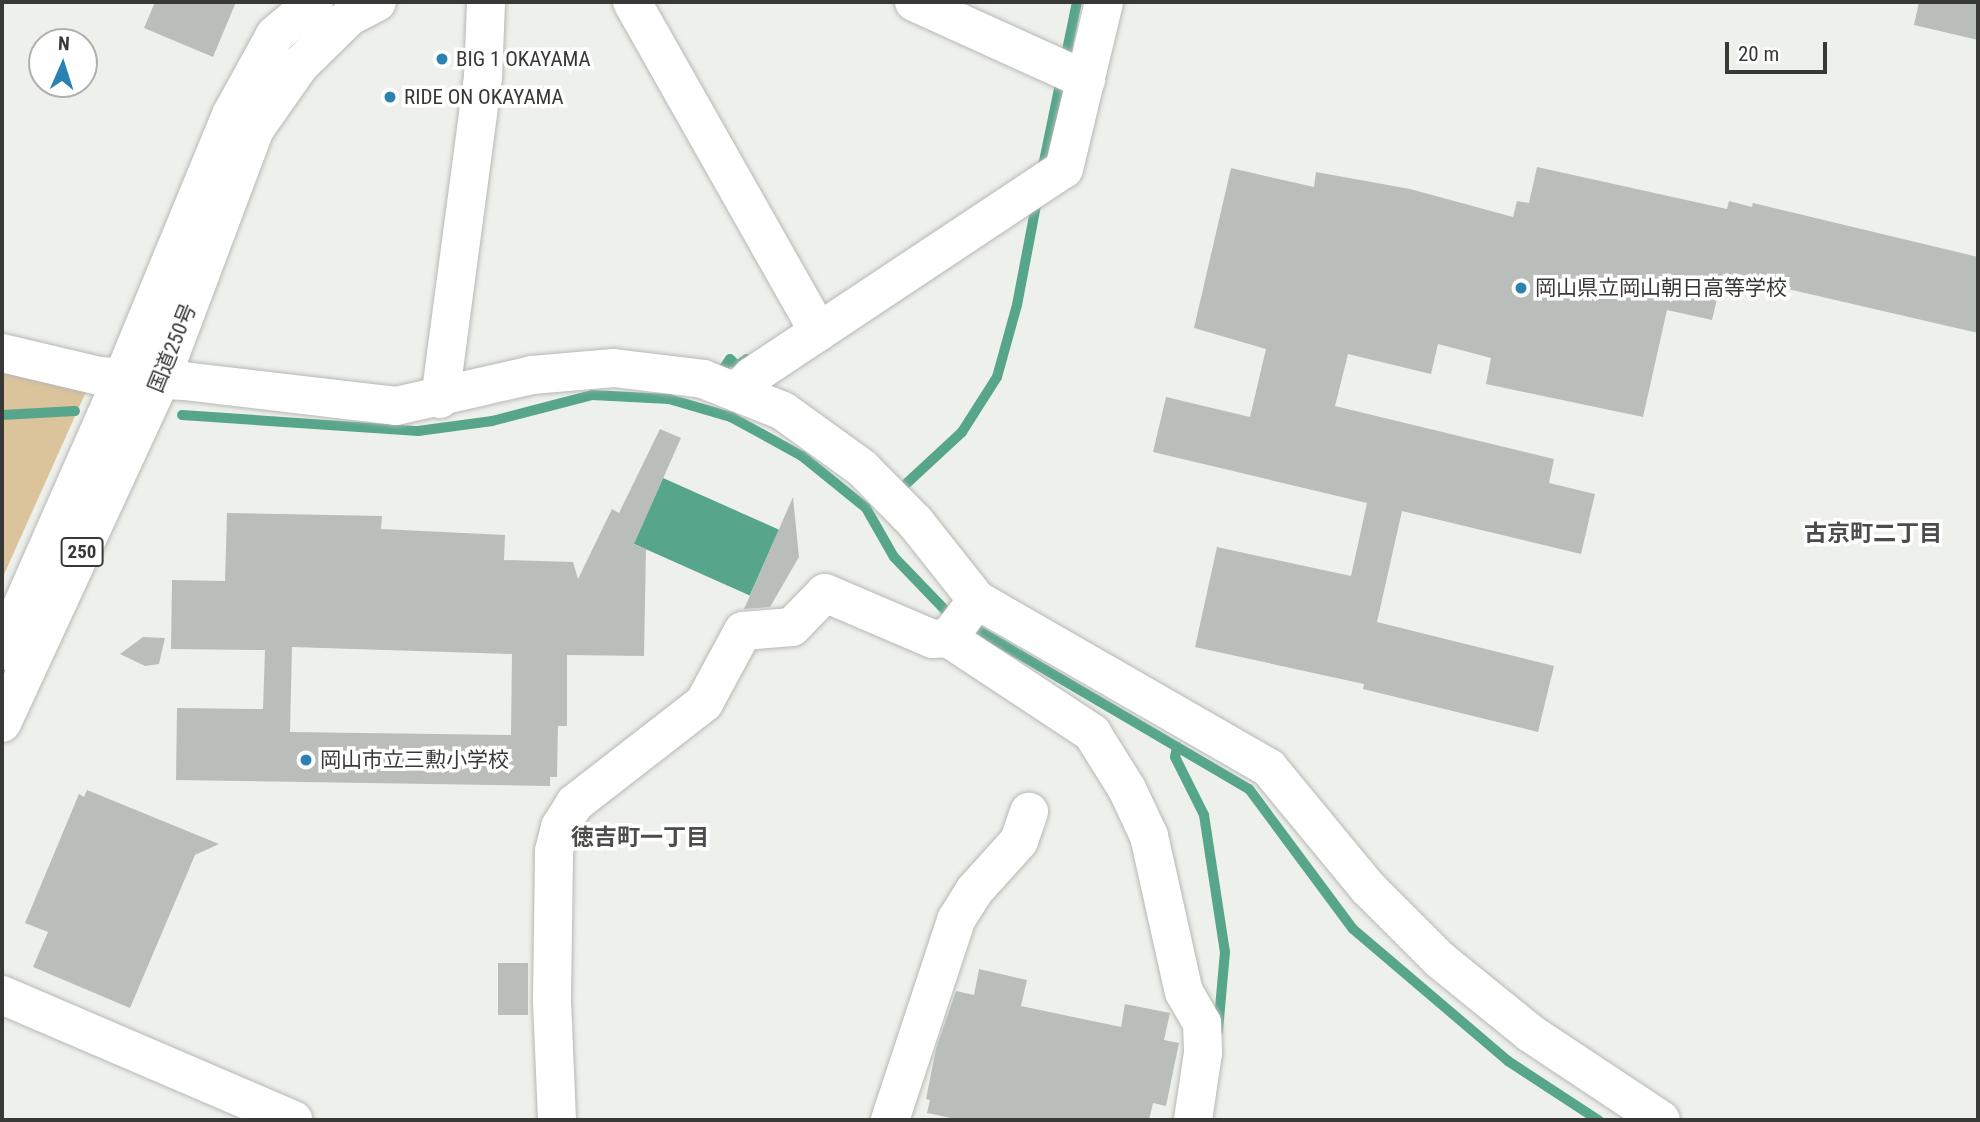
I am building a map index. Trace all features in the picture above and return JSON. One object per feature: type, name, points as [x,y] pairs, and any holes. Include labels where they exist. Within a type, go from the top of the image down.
[{"type":"main road","name":"国道250号","points":[[2,651],[10,613],[123,377],[231,116],[283,19],[314,2]]},
{"type":"main road","name":"国道250号","points":[[2,723],[161,379],[255,129],[300,65],[350,16],[377,2]]},
{"type":"main road","points":[[440,399],[483,78],[486,2]]},
{"type":"main road","points":[[632,2],[819,332]]},
{"type":"main road","points":[[914,2],[1071,73]]},
{"type":"main road","points":[[736,392],[819,332],[1040,188],[1064,169],[1071,73],[1104,2]]},
{"type":"main road","points":[[2,353],[63,369],[396,406],[440,399],[574,368],[659,371],[703,379],[783,411],[862,468],[916,523],[962,620],[1093,733],[1126,789],[1149,836],[1184,992],[1202,1023],[1203,1053],[1192,1120]]},
{"type":"main road","points":[[557,1120],[552,999],[554,851],[560,827],[575,803],[704,704],[743,631],[792,627],[825,593],[933,639],[962,620]]},
{"type":"main road","points":[[962,620],[1269,768],[1368,888],[1440,960],[1530,1033],[1661,1120]]},
{"type":"main road","points":[[890,1120],[956,920],[974,891],[1019,841],[1029,812]]},
{"type":"main road","points":[[2,995],[293,1120]]},
{"type":"shaded area","points":[[2,363],[89,385],[2,579]]},
{"type":"shaded area","points":[[663,478],[779,530],[750,595],[634,544]]},
{"type":"building","points":[[155,2],[236,2],[213,57],[144,28]]},
{"type":"building","points":[[1919,2],[1978,2],[1978,40],[1914,25]]},
{"type":"building","points":[[1537,167],[1727,209],[1729,201],[1752,207],[1753,203],[1978,257],[1978,333],[1723,274],[1712,320],[1667,310],[1643,417],[1486,384],[1491,358],[1438,344],[1431,374],[1348,354],[1335,406],[1554,459],[1549,483],[1595,494],[1581,554],[1402,511],[1377,622],[1554,666],[1538,732],[1363,689],[1364,684],[1195,647],[1217,547],[1351,576],[1367,503],[1153,452],[1166,397],[1250,417],[1266,349],[1194,328],[1231,168],[1314,187],[1316,172],[1410,189],[1513,217],[1517,201],[1529,203]]},
{"type":"building","points":[[660,429],[681,438],[634,544],[646,549],[644,656],[567,655],[567,726],[558,726],[557,777],[550,777],[550,786],[176,780],[177,708],[263,709],[265,650],[171,649],[172,580],[225,581],[227,513],[382,516],[381,529],[505,535],[504,560],[573,562],[578,579],[612,509],[619,513]],"holes":[[[292,647],[512,654],[511,735],[290,732]]]},
{"type":"building","points":[[793,497],[799,557],[770,607],[744,609]]},
{"type":"building","points":[[143,637],[165,638],[159,664],[145,666],[120,654]]},
{"type":"building","points":[[87,790],[219,844],[195,855],[130,1008],[33,967],[48,932],[25,923],[79,794],[84,797]]},
{"type":"building","points":[[498,963],[528,963],[528,1015],[498,1015]]},
{"type":"building","points":[[979,969],[1027,980],[1021,1006],[1121,1027],[1125,1004],[1170,1013],[1164,1040],[1179,1043],[1166,1106],[1153,1103],[1149,1120],[960,1120],[927,1113],[930,1100],[926,1099],[936,1049],[956,991],[974,995]]},
{"type":"waterway","points":[[1042,171],[1077,2]]},
{"type":"waterway","points":[[907,483],[962,432],[997,377],[1017,305],[1037,200]]},
{"type":"waterway","points":[[723,369],[730,359],[737,366],[747,359]]},
{"type":"waterway","points":[[182,415],[418,431],[492,421],[592,395],[669,399],[731,417],[802,456],[866,508],[894,557],[947,612],[1249,789],[1353,929],[1508,1061],[1598,1120]]},
{"type":"waterway","points":[[2,415],[75,411]]},
{"type":"waterway","points":[[1177,747],[1175,757],[1204,815],[1225,952],[1218,1031]]},
{"type":"place","name":"BIG 1 OKAYAMA","points":[[442,59]]},
{"type":"place","name":"RIDE ON OKAYAMA","points":[[390,97]]},
{"type":"place","name":"岡山県立岡山朝日高等学校","points":[[1521,288]]},
{"type":"place","name":"岡山市立三勲小学校","points":[[306,760]]},
{"type":"district","name":"古京町二丁目","points":[[1873,534]]},
{"type":"district","name":"徳吉町一丁目","points":[[640,838]]}]
